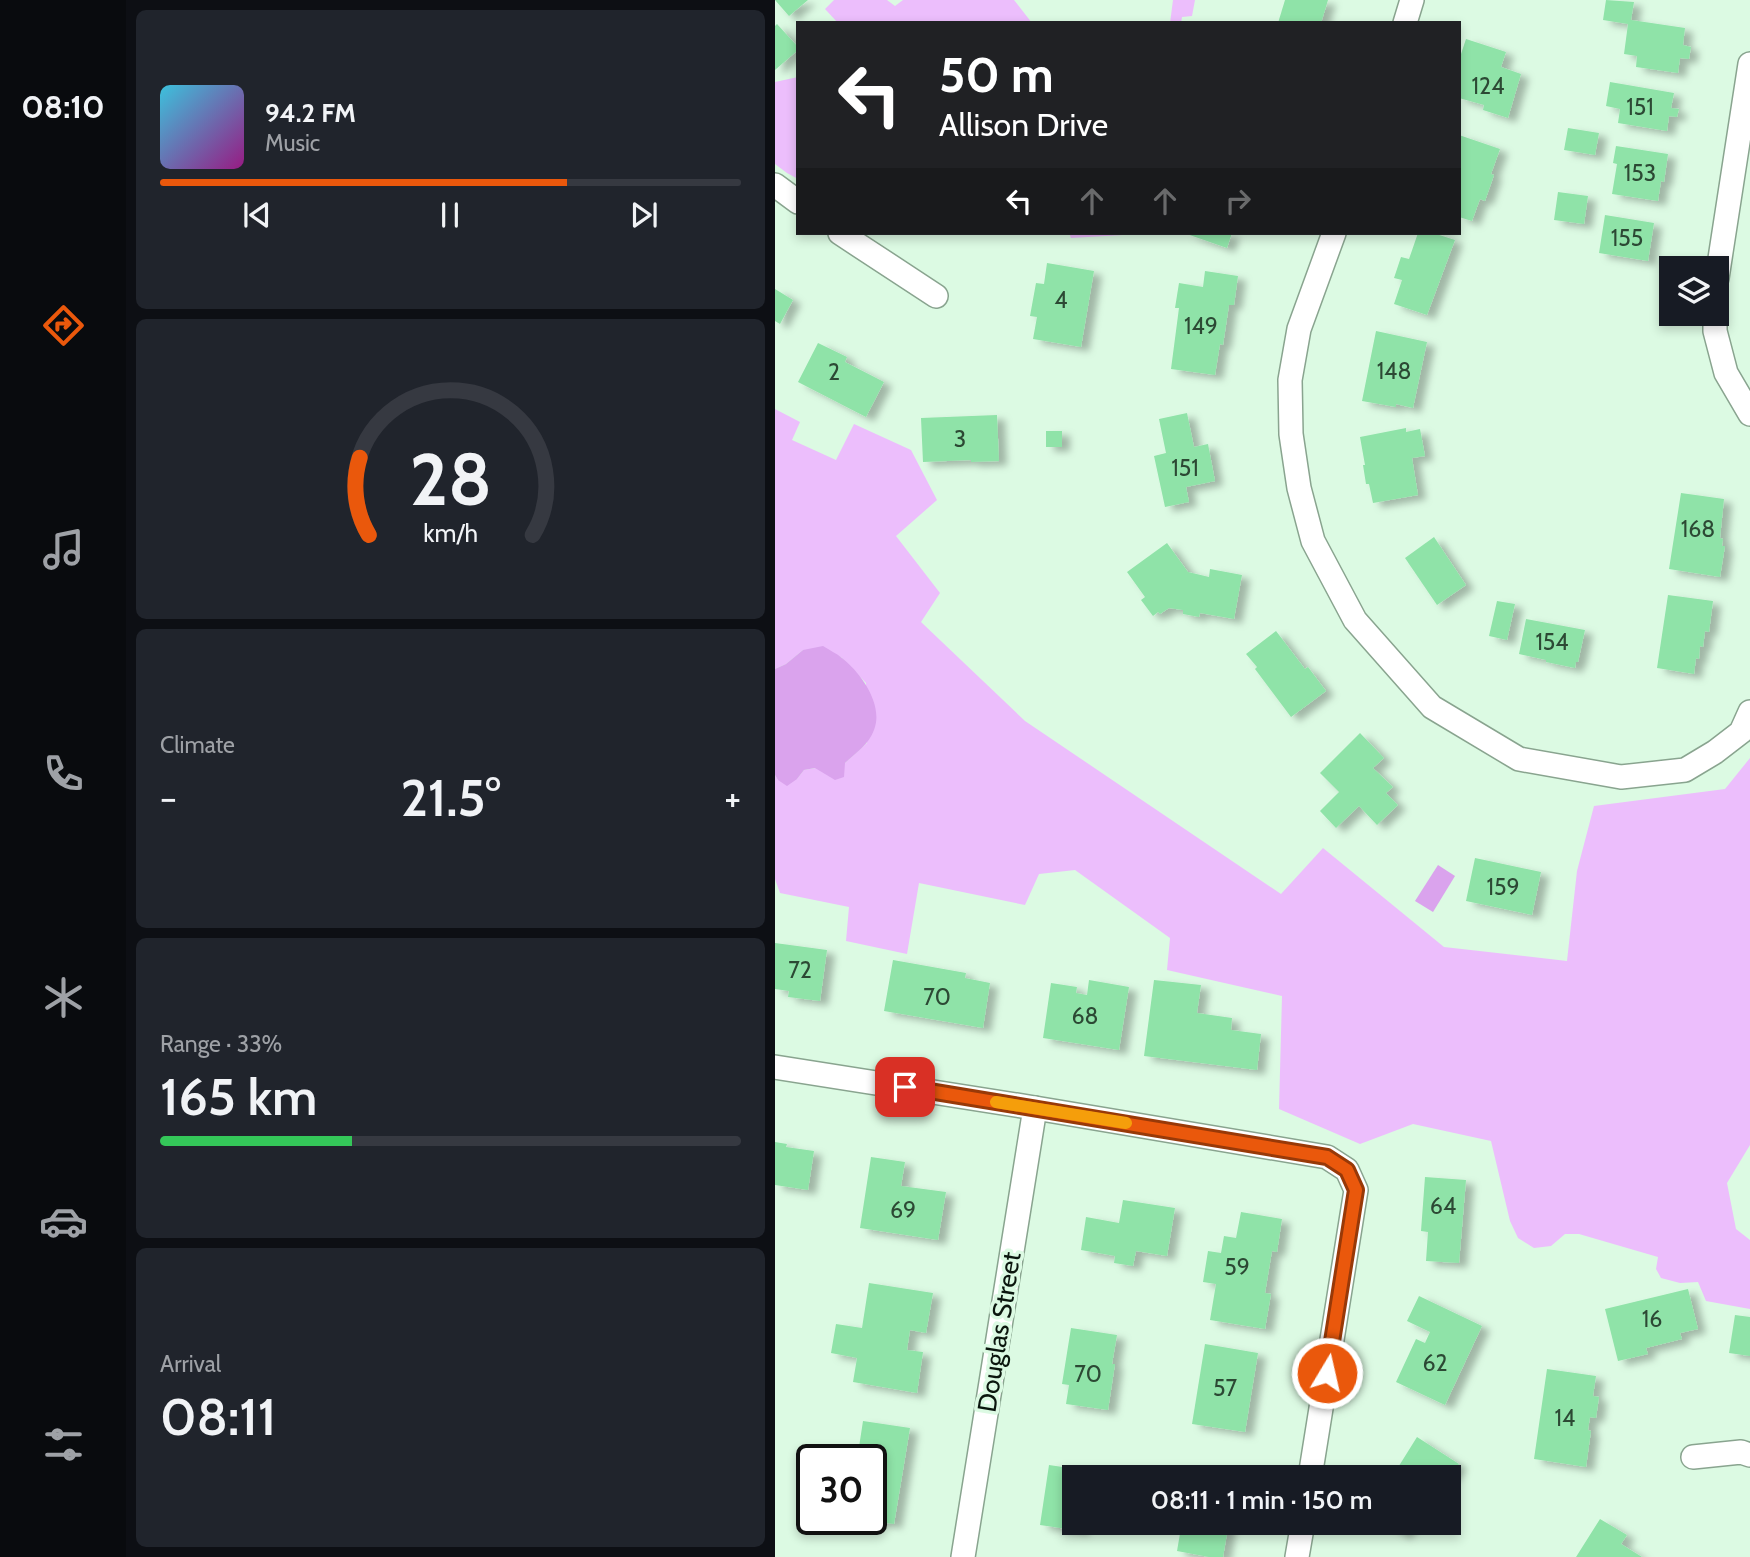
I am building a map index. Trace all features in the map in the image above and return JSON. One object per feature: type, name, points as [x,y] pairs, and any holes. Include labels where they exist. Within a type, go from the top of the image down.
[{"type":"street","points":[[1406,21],[1412,0]]},
{"type":"street","points":[[1720,256],[1750,64]]},
{"type":"street","points":[[775,185],[796,201]]},
{"type":"street","points":[[843,235],[936,296]]},
{"type":"street","points":[[1333,235],[1299,329],[1290,380],[1291,434],[1299,488],[1313,541],[1355,620],[1432,707],[1519,759],[1621,777],[1685,770],[1741,732],[1750,712]]},
{"type":"street","points":[[1715,326],[1726,373],[1750,414]]},
{"type":"street","points":[[775,1066],[1327,1157],[1347,1170],[1356,1190],[1312,1465]]},
{"type":"street","name":"Douglas Street","points":[[963,1557],[1035,1108]]},
{"type":"street","points":[[1693,1457],[1741,1452],[1750,1455]]},
{"type":"street","points":[[1297,1557],[1301,1535]]},
{"type":"shaded area","points":[[834,0],[887,0],[895,6],[903,0],[1014,0],[1030,21],[836,21],[825,9]]},
{"type":"shaded area","points":[[1173,0],[1195,0],[1192,16],[1182,17],[1181,21],[1170,21]]},
{"type":"shaded area","points":[[796,77],[796,178],[775,164],[775,82]]},
{"type":"shaded area","points":[[1070,235],[1123,235],[1071,238]]},
{"type":"shaded area","points":[[775,409],[800,422],[792,440],[836,460],[854,424],[911,450],[937,500],[896,536],[940,593],[921,622],[1025,721],[1281,894],[1323,848],[1444,947],[1567,961],[1577,871],[1594,806],[1725,789],[1750,758],[1750,1145],[1727,1183],[1736,1229],[1750,1240],[1750,1309],[1706,1301],[1698,1282],[1680,1283],[1661,1278],[1656,1269],[1658,1257],[1579,1234],[1565,1234],[1551,1246],[1534,1248],[1518,1238],[1510,1221],[1491,1141],[1413,1124],[1360,1144],[1279,1109],[1282,996],[1167,970],[1170,938],[1075,870],[1039,874],[1025,905],[919,883],[907,954],[846,941],[849,907],[780,893],[775,879],[775,775],[778,780],[797,779],[804,770],[845,763],[867,743],[866,683],[841,657],[803,650],[775,669]]},
{"type":"shaded area","points":[[823,646],[849,664],[869,690],[876,710],[874,730],[866,744],[845,763],[844,777],[835,780],[815,768],[804,770],[787,786],[775,775],[775,669],[803,650]]},
{"type":"shaded area","points":[[1438,865],[1455,876],[1433,912],[1415,901]]},
{"type":"building","points":[[775,0],[808,0],[789,16]]},
{"type":"building","points":[[1285,0],[1328,0],[1322,21],[1279,21]]},
{"type":"building","points":[[1606,0],[1634,2],[1631,20],[1685,28],[1683,45],[1691,47],[1689,59],[1680,58],[1678,73],[1636,67],[1637,56],[1624,54],[1628,24],[1603,20]]},
{"type":"building","points":[[777,24],[796,45],[796,52],[775,70]]},
{"type":"building","points":[[1466,39],[1506,52],[1501,67],[1521,74],[1508,118],[1483,110],[1484,105],[1461,99],[1461,54]]},
{"type":"building","points":[[1610,82],[1674,93],[1671,108],[1679,109],[1677,117],[1669,116],[1667,131],[1618,123],[1620,109],[1606,106]]},
{"type":"building","points":[[1568,128],[1599,133],[1595,155],[1564,150]]},
{"type":"building","points":[[1461,136],[1500,149],[1485,201],[1480,199],[1472,221],[1461,218]]},
{"type":"building","points":[[1616,146],[1668,154],[1658,201],[1612,194],[1617,164],[1613,163]]},
{"type":"building","points":[[1558,192],[1588,196],[1584,224],[1554,220]]},
{"type":"building","points":[[1605,215],[1654,223],[1648,261],[1599,253]]},
{"type":"building","points":[[1190,235],[1231,235],[1227,248]]},
{"type":"building","points":[[1417,235],[1439,235],[1455,240],[1427,315],[1394,304],[1402,280],[1394,278],[1401,257],[1409,259]]},
{"type":"building","points":[[1047,263],[1094,271],[1081,347],[1033,339],[1037,317],[1030,316],[1036,283],[1044,284]]},
{"type":"building","points":[[1205,271],[1238,276],[1234,305],[1229,305],[1215,375],[1171,369],[1179,308],[1175,308],[1179,283],[1203,287]]},
{"type":"building","points":[[775,289],[793,300],[780,324],[775,321]]},
{"type":"building","points":[[1376,331],[1427,342],[1413,408],[1362,401]]},
{"type":"building","points":[[818,343],[847,357],[845,362],[884,382],[866,417],[798,382]]},
{"type":"building","points":[[1187,413],[1194,447],[1208,444],[1215,481],[1186,487],[1189,502],[1165,507],[1154,456],[1166,453],[1159,419]]},
{"type":"building","points":[[997,415],[999,461],[923,462],[921,418]]},
{"type":"building","points":[[1406,428],[1406,432],[1420,429],[1425,456],[1412,458],[1418,495],[1373,503],[1369,484],[1366,484],[1360,437]]},
{"type":"building","points":[[1046,431],[1062,431],[1062,447],[1046,447]]},
{"type":"building","points":[[1681,493],[1724,499],[1720,538],[1723,539],[1722,546],[1725,546],[1720,577],[1669,569]]},
{"type":"building","points":[[1434,537],[1466,585],[1437,605],[1405,558]]},
{"type":"building","points":[[1167,543],[1188,572],[1209,577],[1210,569],[1242,575],[1234,619],[1200,613],[1199,617],[1183,614],[1183,610],[1169,608],[1153,616],[1141,600],[1145,597],[1127,572]]},
{"type":"building","points":[[1668,595],[1713,601],[1709,632],[1705,631],[1694,674],[1657,668]]},
{"type":"building","points":[[1497,601],[1515,604],[1507,640],[1489,636]]},
{"type":"building","points":[[1526,619],[1585,630],[1575,668],[1519,654]]},
{"type":"building","points":[[1276,631],[1326,691],[1291,717],[1246,654]]},
{"type":"building","points":[[1360,733],[1384,758],[1373,768],[1393,787],[1386,793],[1398,805],[1377,825],[1359,806],[1336,828],[1320,811],[1339,792],[1320,773]]},
{"type":"building","points":[[1475,858],[1541,872],[1532,915],[1466,901]]},
{"type":"building","points":[[775,943],[827,950],[820,1001],[788,997],[789,991],[775,989]]},
{"type":"building","points":[[893,960],[966,973],[965,978],[990,983],[983,1028],[884,1011]]},
{"type":"building","points":[[1089,980],[1129,987],[1119,1050],[1043,1038],[1051,983],[1077,987],[1076,993],[1087,995]]},
{"type":"building","points":[[1154,980],[1201,985],[1197,1013],[1232,1018],[1231,1030],[1261,1034],[1257,1070],[1144,1056]]},
{"type":"building","points":[[775,1142],[787,1144],[786,1147],[814,1151],[808,1190],[775,1185]]},
{"type":"building","points":[[871,1157],[905,1162],[901,1186],[946,1192],[938,1240],[860,1228]]},
{"type":"building","points":[[1425,1177],[1466,1180],[1459,1263],[1426,1261],[1428,1232],[1421,1231]]},
{"type":"building","points":[[1123,1200],[1175,1208],[1167,1256],[1136,1251],[1133,1266],[1114,1263],[1115,1256],[1081,1250],[1086,1217],[1119,1223]]},
{"type":"building","points":[[1241,1212],[1282,1219],[1277,1252],[1272,1251],[1265,1293],[1271,1294],[1265,1329],[1210,1320],[1216,1284],[1203,1282],[1208,1251],[1221,1253],[1224,1236],[1236,1238]]},
{"type":"building","points":[[869,1283],[933,1293],[926,1333],[910,1330],[907,1350],[923,1352],[917,1393],[853,1382],[857,1358],[831,1353],[836,1324],[862,1328]]},
{"type":"building","points":[[1688,1289],[1698,1329],[1680,1333],[1682,1339],[1646,1348],[1648,1354],[1618,1361],[1605,1309]]},
{"type":"building","points":[[1419,1296],[1482,1326],[1445,1405],[1396,1382],[1416,1339],[1425,1343],[1430,1332],[1407,1321]]},
{"type":"building","points":[[1735,1315],[1750,1317],[1750,1356],[1729,1353]]},
{"type":"building","points":[[1071,1328],[1117,1335],[1108,1410],[1066,1404],[1069,1385],[1062,1384]]},
{"type":"building","points":[[1205,1344],[1258,1353],[1245,1432],[1192,1424]]},
{"type":"building","points":[[1547,1369],[1596,1376],[1593,1396],[1599,1397],[1596,1418],[1590,1417],[1588,1430],[1591,1431],[1586,1467],[1534,1459]]},
{"type":"building","points":[[863,1421],[910,1428],[894,1524],[887,1523],[887,1444],[859,1444]]},
{"type":"building","points":[[1417,1437],[1459,1464],[1458,1465],[1400,1465]]},
{"type":"building","points":[[1049,1465],[1062,1467],[1062,1528],[1040,1525]]},
{"type":"building","points":[[1600,1519],[1627,1535],[1621,1544],[1642,1557],[1576,1557]]},
{"type":"building","points":[[1180,1535],[1227,1535],[1223,1557],[1177,1551]]},
{"type":"slow traffic","points":[[996,1102],[1126,1123]]},
{"type":"route","points":[[905,1087],[1327,1157],[1347,1170],[1356,1190],[1327,1373]]}]
